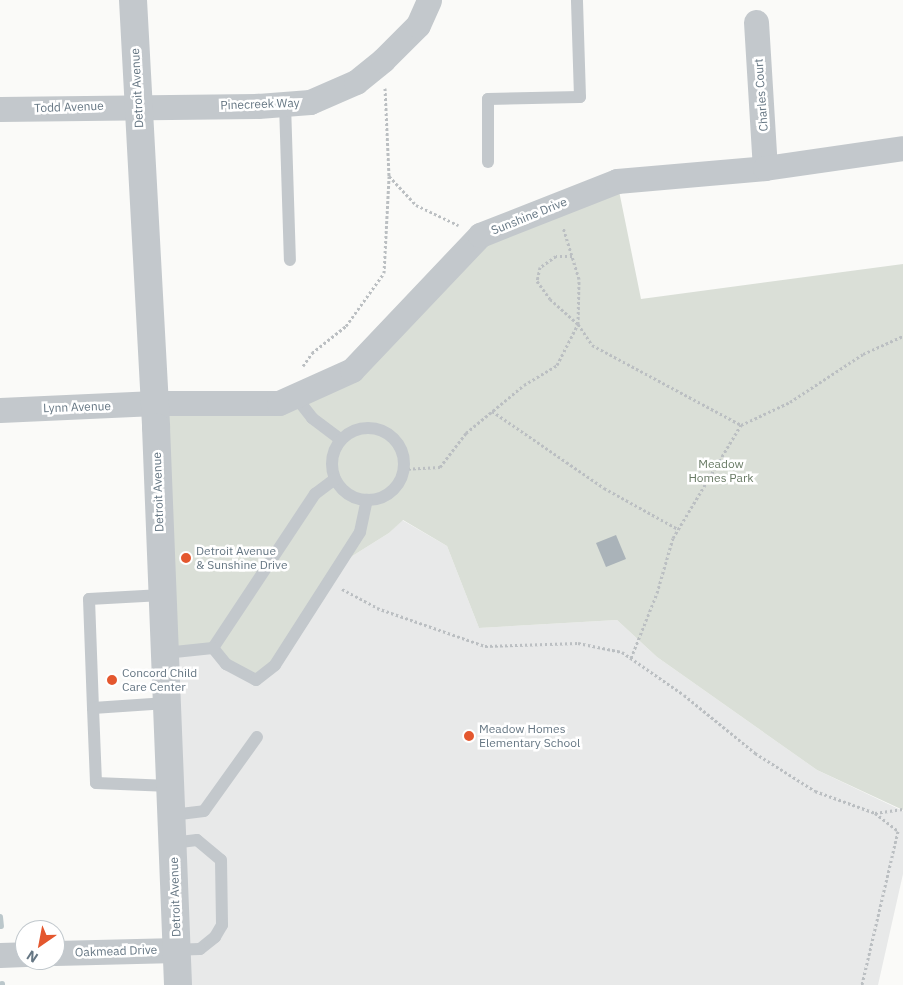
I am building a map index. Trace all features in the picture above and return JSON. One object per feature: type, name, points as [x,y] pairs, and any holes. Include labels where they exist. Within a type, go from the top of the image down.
[{"type":"street","name":"Detroit Avenue","points":[[133,0],[155,403],[178,985]]},
{"type":"street","name":"Pinecreek Way","points":[[138,105],[285,104],[310,102],[356,82],[383,60],[418,25],[429,0]]},
{"type":"street","name":"Charles Court","points":[[756,22],[765,168]]},
{"type":"street","name":"Todd Avenue","points":[[0,109],[138,105]]},
{"type":"street","name":"Sunshine Drive","points":[[155,403],[287,400],[352,370],[480,235],[617,181],[765,168],[903,148]]},
{"type":"street","name":"Lynn Avenue","points":[[0,410],[155,403]]},
{"type":"street","name":"Oakmead Drive","points":[[65,953],[177,950]]},
{"type":"street","points":[[0,955],[15,954]]},
{"type":"lane","points":[[488,162],[488,99],[580,97],[577,0]]},
{"type":"lane","points":[[285,104],[290,260]]},
{"type":"lane","points":[[287,400],[340,440]]},
{"type":"lane","points":[[358,430],[382,432],[400,449],[403,469],[395,488],[378,498],[367,500],[348,494],[335,479],[332,458],[340,440],[358,430]]},
{"type":"lane","points":[[213,648],[315,494],[335,479]]},
{"type":"lane","points":[[213,648],[226,664],[256,680],[275,665],[360,532],[367,500]]},
{"type":"lane","points":[[162,595],[89,599],[96,783],[170,786]]},
{"type":"lane","points":[[165,653],[213,648]]},
{"type":"lane","points":[[93,708],[167,703]]},
{"type":"lane","points":[[172,815],[204,811],[257,737]]},
{"type":"lane","points":[[172,843],[196,840],[221,860],[222,925],[215,937],[200,949],[177,950]]},
{"type":"path","points":[[287,400],[312,353],[346,326],[384,273],[389,176],[383,60]]},
{"type":"path","points":[[389,176],[416,205],[480,235]]},
{"type":"path","points":[[403,469],[440,467],[466,432],[524,384],[557,365],[578,324],[579,279],[557,205]]},
{"type":"path","points":[[572,256],[556,256],[540,266],[537,281],[550,299],[578,324],[592,345],[741,425]]},
{"type":"path","points":[[631,658],[678,530],[741,425],[790,402],[863,354],[903,336]]},
{"type":"path","points":[[492,411],[604,488],[678,530]]},
{"type":"path","points":[[328,582],[377,608],[485,646],[578,644],[622,652],[684,695],[756,753],[814,791],[875,813],[898,831],[862,985]]},
{"type":"path","points":[[875,813],[903,809]]},
{"type":"shaded area","name":"Meadow Homes Elementary School","points":[[402,520],[447,546],[479,628],[617,620],[657,657],[817,770],[903,811],[903,874],[878,985],[178,985],[165,653],[338,565],[389,533]]},
{"type":"green space","name":"Meadow Homes Park","points":[[617,181],[641,299],[903,264],[903,810],[817,770],[657,657],[617,620],[479,628],[447,546],[403,520],[389,533],[338,565],[275,665],[256,680],[212,650],[165,653],[155,403],[279,403],[352,370],[480,235]]},
{"type":"building","points":[[616,535],[626,559],[606,567],[596,543]]},
{"type":"waterway","points":[[0,917],[1,926]]},
{"type":"place","name":"Detroit Avenue & Sunshine Drive","points":[[186,558]]},
{"type":"place","name":"Concord Child Care Center","points":[[112,680]]},
{"type":"place","name":"Meadow Homes Elementary School","points":[[469,736]]}]
